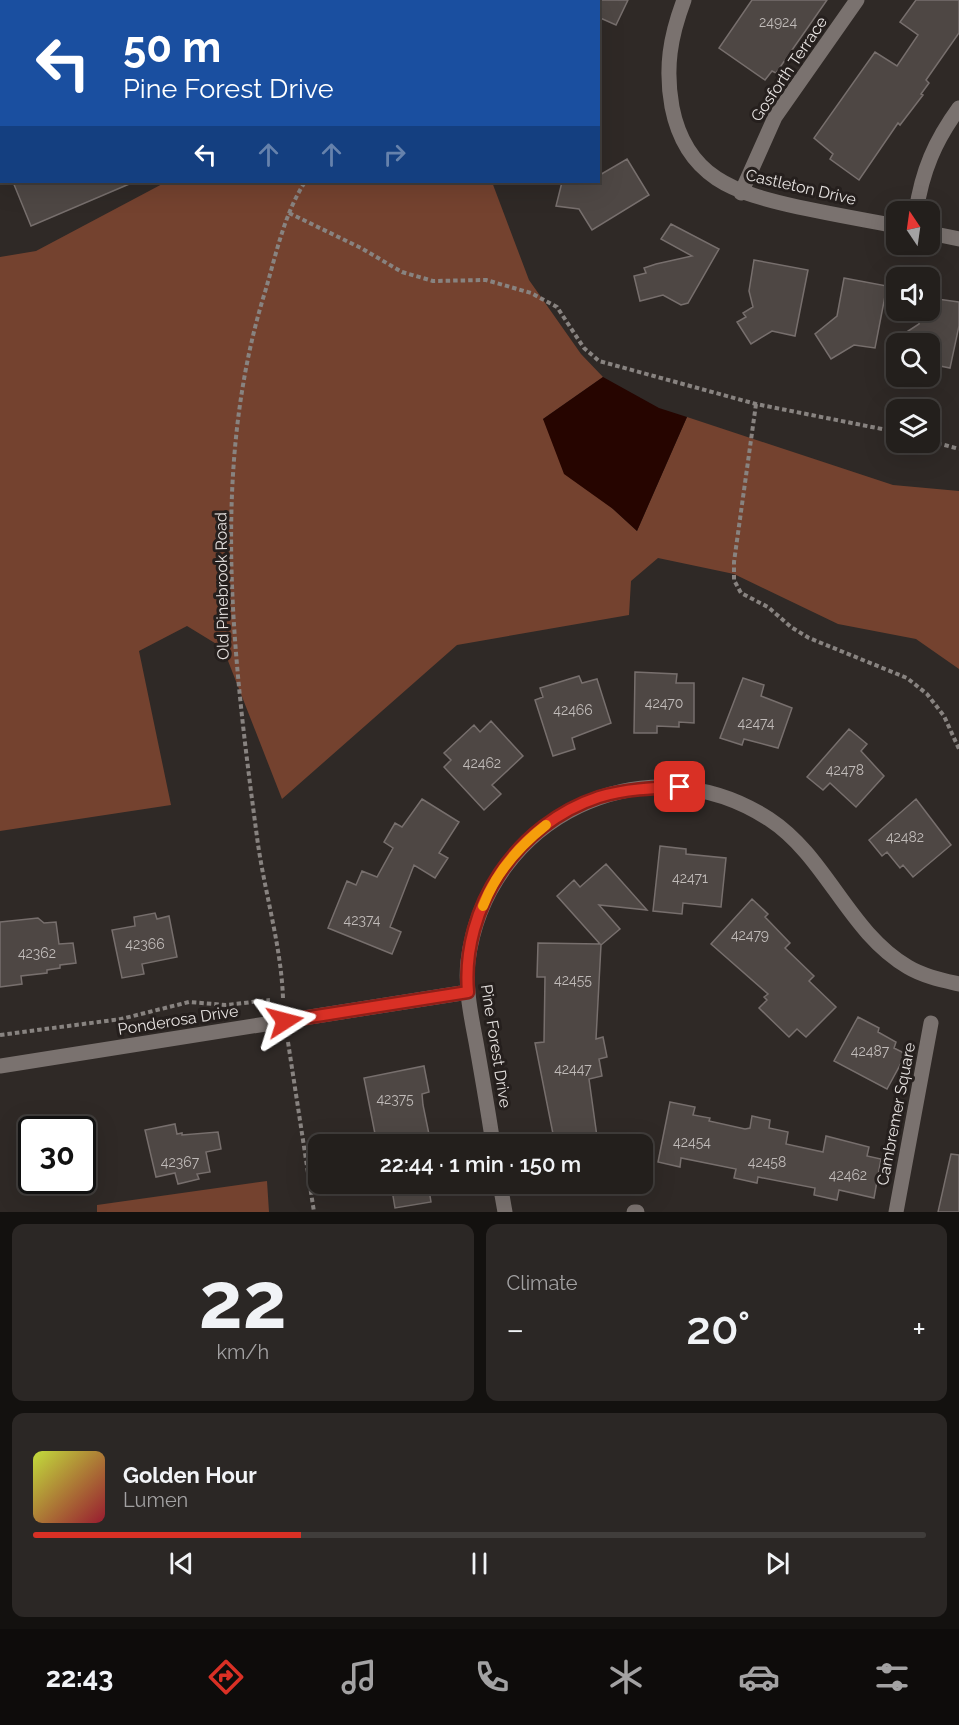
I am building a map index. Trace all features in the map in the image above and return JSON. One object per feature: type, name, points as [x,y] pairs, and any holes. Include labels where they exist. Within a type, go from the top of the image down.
[{"type":"street","name":"Castleton Drive","points":[[684,0],[671,34],[668,84],[677,129],[688,151],[706,171],[723,184],[741,193],[886,224]]},
{"type":"street","name":"Gosforth Terrace","points":[[741,193],[775,117],[857,0]]},
{"type":"street","points":[[918,201],[925,165],[941,132],[959,108]]},
{"type":"street","points":[[940,235],[959,239]]},
{"type":"street","name":"Pine Forest Drive","points":[[491,1134],[468,992],[468,963],[477,920],[501,870],[523,844],[573,807],[599,797],[634,789],[680,787],[728,799],[770,820],[813,860],[860,925],[881,946],[908,967],[959,984]]},
{"type":"street","name":"Ponderosa Drive","points":[[0,1066],[468,992]]},
{"type":"street","name":"Cambremer Square","points":[[896,1212],[931,1023]]},
{"type":"street","points":[[502,1194],[505,1212]]},
{"type":"path","name":"Old Pinebrook Road","points":[[283,998],[282,973],[257,837],[236,665],[231,524],[241,406],[251,336],[289,213],[304,183]]},
{"type":"path","points":[[289,213],[361,248],[402,272],[433,281],[486,280],[531,293],[557,307],[584,348],[599,361],[756,404],[886,430]]},
{"type":"path","points":[[756,404],[734,562],[734,580],[741,593],[768,607],[791,627],[809,638],[907,678],[927,694],[944,716],[959,749]]},
{"type":"path","points":[[940,444],[959,449]]},
{"type":"path","points":[[0,1035],[121,1019],[189,1002],[226,1005],[270,1000]]},
{"type":"path","points":[[288,1042],[314,1212]]},
{"type":"shaded area","points":[[164,183],[492,183],[529,280],[581,354],[603,377],[543,419],[613,509],[637,531],[687,417],[893,485],[959,491],[959,669],[916,639],[838,624],[734,574],[658,558],[631,581],[629,615],[457,645],[282,799],[223,648],[187,626],[139,651],[171,805],[0,831],[0,257],[36,251]]},
{"type":"shaded area","points":[[603,377],[659,408],[687,417],[637,531],[613,509],[564,474],[543,419]]},
{"type":"shaded area","points":[[267,1181],[269,1212],[97,1212],[97,1205]]},
{"type":"building","points":[[600,0],[628,0],[616,25],[600,18]]},
{"type":"building","points":[[752,0],[827,0],[776,73],[772,71],[765,80],[719,48]]},
{"type":"building","points":[[916,0],[959,0],[959,33],[926,80],[929,83],[921,94],[923,95],[900,125],[898,123],[859,180],[830,159],[833,154],[814,138],[875,52],[897,66],[918,35],[900,22]]},
{"type":"building","points":[[627,159],[649,195],[592,230],[579,209],[556,206],[562,183],[600,183],[600,175]]},
{"type":"building","points":[[13,183],[132,183],[31,226]]},
{"type":"building","points":[[671,224],[719,249],[688,303],[681,305],[663,295],[640,301],[634,276],[646,273],[644,268],[692,256],[661,239]]},
{"type":"building","points":[[754,260],[808,270],[795,336],[772,331],[751,344],[737,322],[746,317],[743,313],[753,307],[749,291]]},
{"type":"building","points":[[844,278],[886,286],[875,348],[854,345],[831,359],[815,334],[837,316]]},
{"type":"building","points":[[940,299],[959,302],[959,326],[950,368],[940,366],[940,333],[905,333],[919,324],[919,321],[940,321]]},
{"type":"building","points":[[635,672],[677,674],[676,683],[694,683],[694,723],[679,722],[679,727],[657,726],[657,733],[634,733]]},
{"type":"building","points":[[579,676],[582,683],[597,679],[611,723],[572,738],[575,749],[553,756],[535,700],[543,697],[540,688]]},
{"type":"building","points":[[743,678],[764,685],[761,696],[792,708],[778,748],[744,739],[742,745],[720,738]]},
{"type":"building","points":[[491,721],[523,756],[492,785],[501,794],[484,810],[444,767],[451,760],[444,753],[474,725],[480,732]]},
{"type":"building","points":[[849,729],[867,744],[861,751],[884,776],[856,807],[830,783],[823,790],[807,777]]},
{"type":"building","points":[[422,799],[459,822],[439,853],[448,858],[435,878],[414,865],[390,927],[401,932],[392,954],[328,928],[347,881],[356,885],[362,871],[377,877],[393,848],[384,842],[395,823],[402,827]]},
{"type":"building","points":[[916,799],[951,845],[913,877],[903,865],[900,868],[887,852],[882,856],[869,840]]},
{"type":"building","points":[[660,846],[686,849],[686,854],[726,858],[721,907],[683,903],[682,914],[653,911]]},
{"type":"building","points":[[606,864],[647,910],[599,905],[620,929],[601,945],[596,1039],[603,1037],[607,1057],[599,1059],[602,1076],[589,1079],[597,1134],[553,1134],[535,1043],[544,1042],[545,977],[537,977],[538,943],[600,944],[557,896],[574,880],[580,887]]},
{"type":"building","points":[[752,899],[768,914],[765,917],[790,943],[785,948],[814,976],[809,981],[836,1007],[806,1037],[797,1029],[789,1037],[759,1008],[767,1000],[764,997],[768,994],[711,944]]},
{"type":"building","points":[[155,913],[157,919],[169,916],[177,957],[142,964],[144,974],[122,978],[112,930],[135,926],[134,917]]},
{"type":"building","points":[[38,918],[44,923],[56,922],[59,944],[73,943],[76,963],[60,965],[60,968],[47,970],[47,973],[21,976],[22,984],[0,987],[0,922]]},
{"type":"building","points":[[858,1017],[879,1028],[878,1032],[896,1042],[894,1048],[906,1054],[887,1089],[834,1061]]},
{"type":"building","points":[[424,1066],[429,1092],[422,1094],[429,1134],[375,1134],[364,1078]]},
{"type":"building","points":[[670,1102],[695,1107],[693,1115],[710,1118],[709,1121],[745,1129],[750,1128],[752,1116],[770,1120],[769,1128],[788,1132],[786,1144],[823,1152],[826,1136],[869,1147],[867,1156],[881,1159],[874,1198],[839,1190],[837,1200],[814,1195],[815,1188],[758,1177],[757,1183],[734,1178],[736,1169],[681,1158],[680,1167],[658,1162]]},
{"type":"building","points":[[175,1124],[177,1134],[182,1133],[182,1135],[218,1132],[221,1149],[206,1152],[210,1172],[197,1174],[199,1179],[178,1184],[175,1173],[156,1177],[145,1130]]},
{"type":"building","points":[[951,1154],[959,1155],[959,1212],[938,1212]]},
{"type":"building","points":[[393,1194],[430,1194],[431,1202],[395,1208]]},
{"type":"slow traffic","points":[[483,906],[501,870],[523,844],[546,825]]},
{"type":"route","points":[[285,1021],[468,992],[468,963],[477,920],[501,870],[523,844],[573,807],[599,797],[634,789],[680,787]]}]
